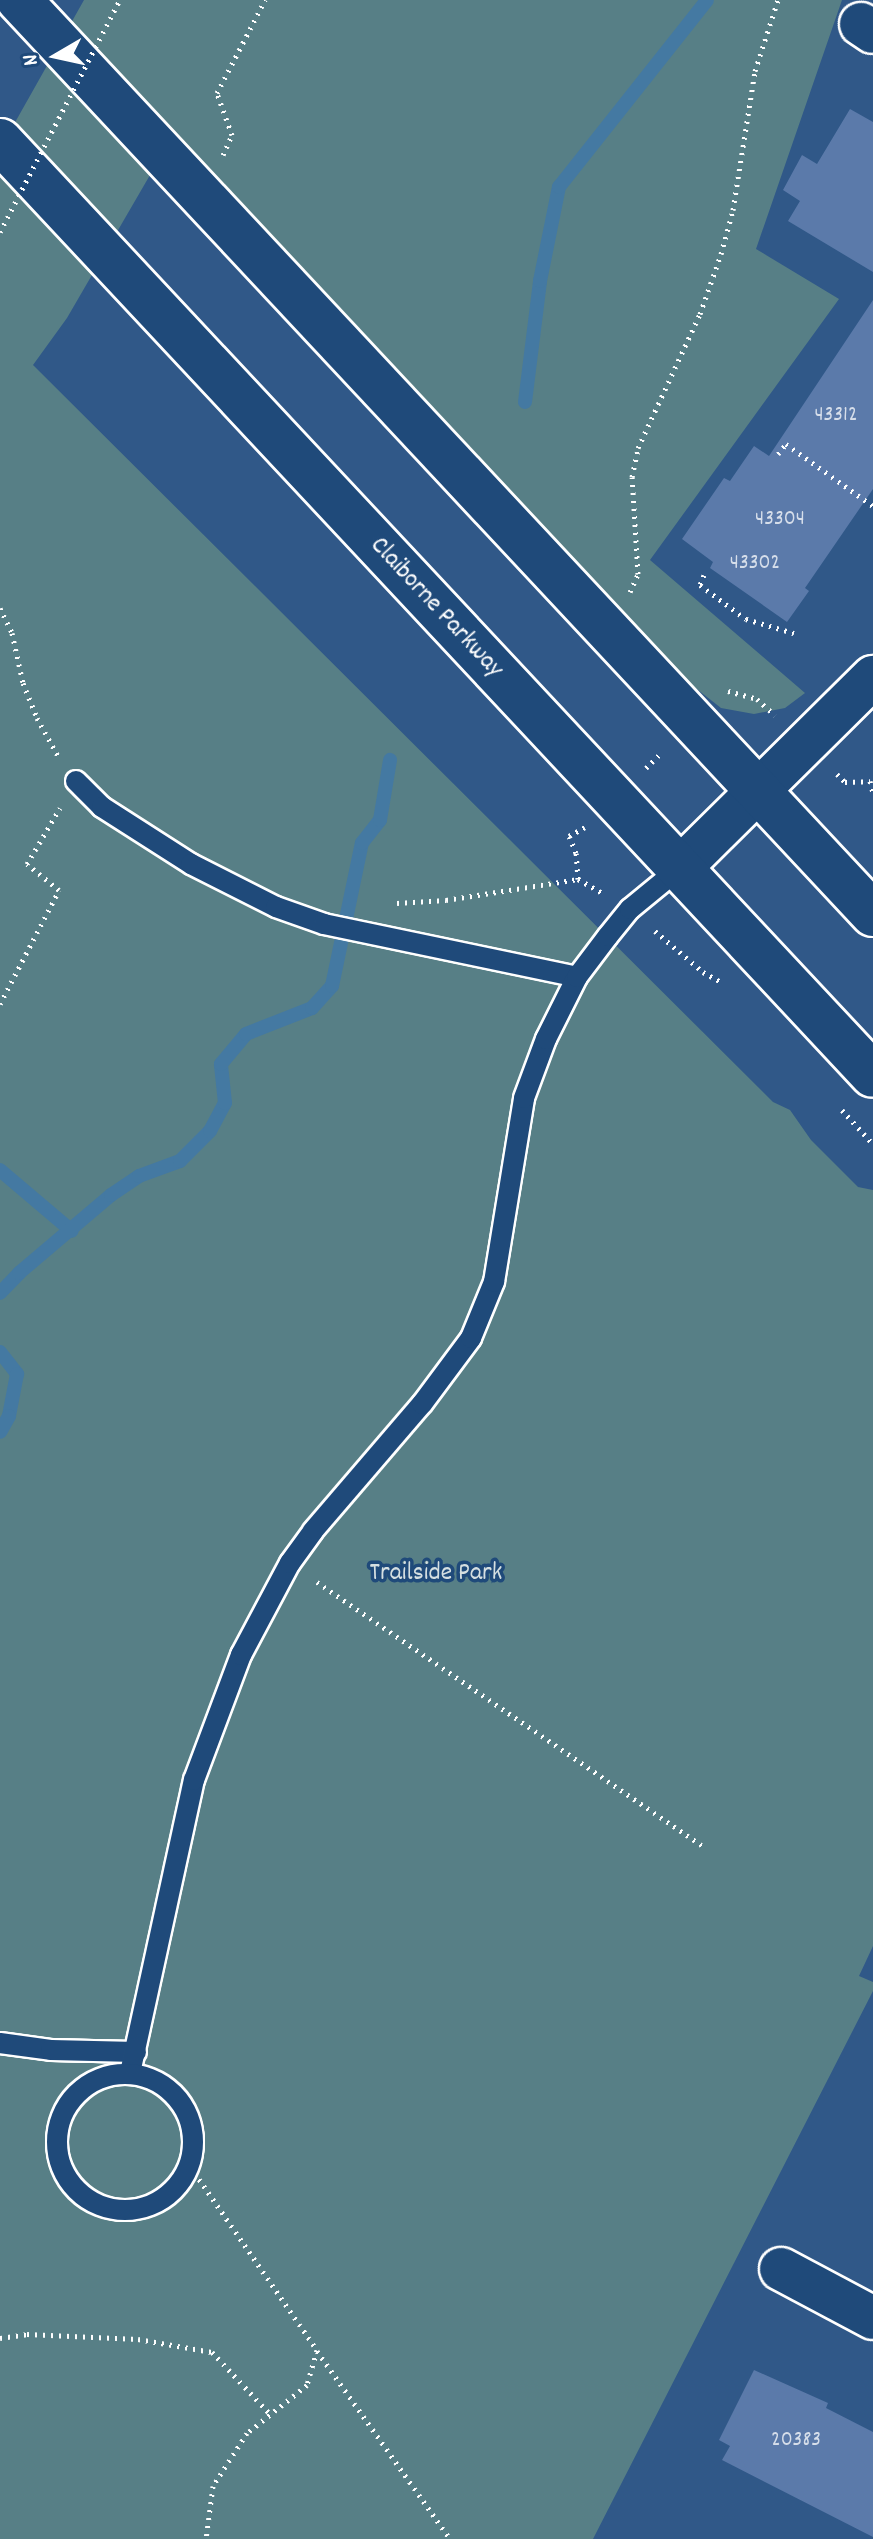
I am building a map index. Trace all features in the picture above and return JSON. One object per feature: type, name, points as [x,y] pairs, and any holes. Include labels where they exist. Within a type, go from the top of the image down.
[{"type":"main road","points":[[19,0],[873,914]]},
{"type":"main road","name":"Claiborne Parkway","points":[[0,141],[873,1075]]},
{"type":"street","points":[[680,868],[757,790],[809,744],[873,677]]},
{"type":"street","points":[[781,2269],[873,2318]]},
{"type":"lane","points":[[76,781],[102,807],[191,864],[276,907],[324,924],[577,977]]},
{"type":"lane","points":[[130,2073],[194,1780],[241,1655],[290,1563],[422,1404],[471,1338],[494,1282],[524,1098],[546,1039],[577,977],[630,909],[680,868]]},
{"type":"lane","points":[[0,2043],[51,2050],[136,2052]]},
{"type":"lane","points":[[130,2073],[160,2084],[183,2105],[192,2124],[194,2145],[190,2166],[180,2185],[163,2201],[142,2209],[119,2211],[97,2206],[78,2193],[64,2175],[57,2152],[57,2130],[65,2109],[80,2091],[98,2078],[130,2073]]},
{"type":"path","points":[[0,232],[120,0]]},
{"type":"path","points":[[222,156],[232,135],[217,93],[265,0]]},
{"type":"path","points":[[639,603],[629,593],[638,574],[632,477],[638,448],[700,314],[721,254],[733,210],[755,71],[778,0]]},
{"type":"path","points":[[778,454],[786,444],[873,506]]},
{"type":"path","points":[[704,575],[700,585],[746,619],[794,633]]},
{"type":"path","points":[[0,608],[12,633],[23,683],[37,718],[76,781],[27,864],[59,890],[0,1004]]},
{"type":"path","points":[[717,688],[757,699],[809,744],[845,782],[870,781],[873,793]]},
{"type":"path","points":[[395,903],[446,900],[578,879],[630,909],[703,972],[730,987]]},
{"type":"path","points":[[832,1100],[873,1144]]},
{"type":"path","points":[[290,1563],[705,1848]]},
{"type":"path","points":[[190,2166],[450,2539]]},
{"type":"path","points":[[0,2338],[27,2334],[138,2339],[212,2352],[270,2414]]},
{"type":"path","points":[[206,2539],[213,2486],[247,2433],[307,2385],[317,2350]]},
{"type":"green space","name":"Trailside Park","points":[[84,0],[842,0],[756,249],[839,299],[650,560],[805,693],[785,708],[754,714],[721,708],[693,686],[175,132],[67,318],[33,365],[773,1102],[790,1110],[811,1140],[858,1187],[873,1190],[873,1946],[859,1976],[873,1982],[873,1991],[593,2539],[0,2539],[0,149]]},
{"type":"building","points":[[850,109],[873,122],[873,272],[788,221],[800,201],[783,190],[802,155],[817,164]]},
{"type":"building","points":[[873,300],[873,489],[805,588],[809,591],[787,622],[710,568],[713,562],[682,539],[724,478],[730,481],[754,446],[769,456]]},
{"type":"building","points":[[754,2370],[828,2403],[826,2408],[873,2432],[873,2537],[722,2460],[730,2446],[719,2440]]},
{"type":"waterway","points":[[525,402],[540,281],[559,187],[707,0]]},
{"type":"waterway","points":[[0,1293],[19,1273],[111,1195],[139,1176],[180,1161],[210,1131],[225,1103],[221,1064],[246,1034],[312,1008],[332,986],[362,843],[380,820],[390,760]]},
{"type":"waterway","points":[[0,1170],[72,1231]]},
{"type":"waterway","points":[[0,1352],[17,1374],[9,1416],[0,1432]]}]
